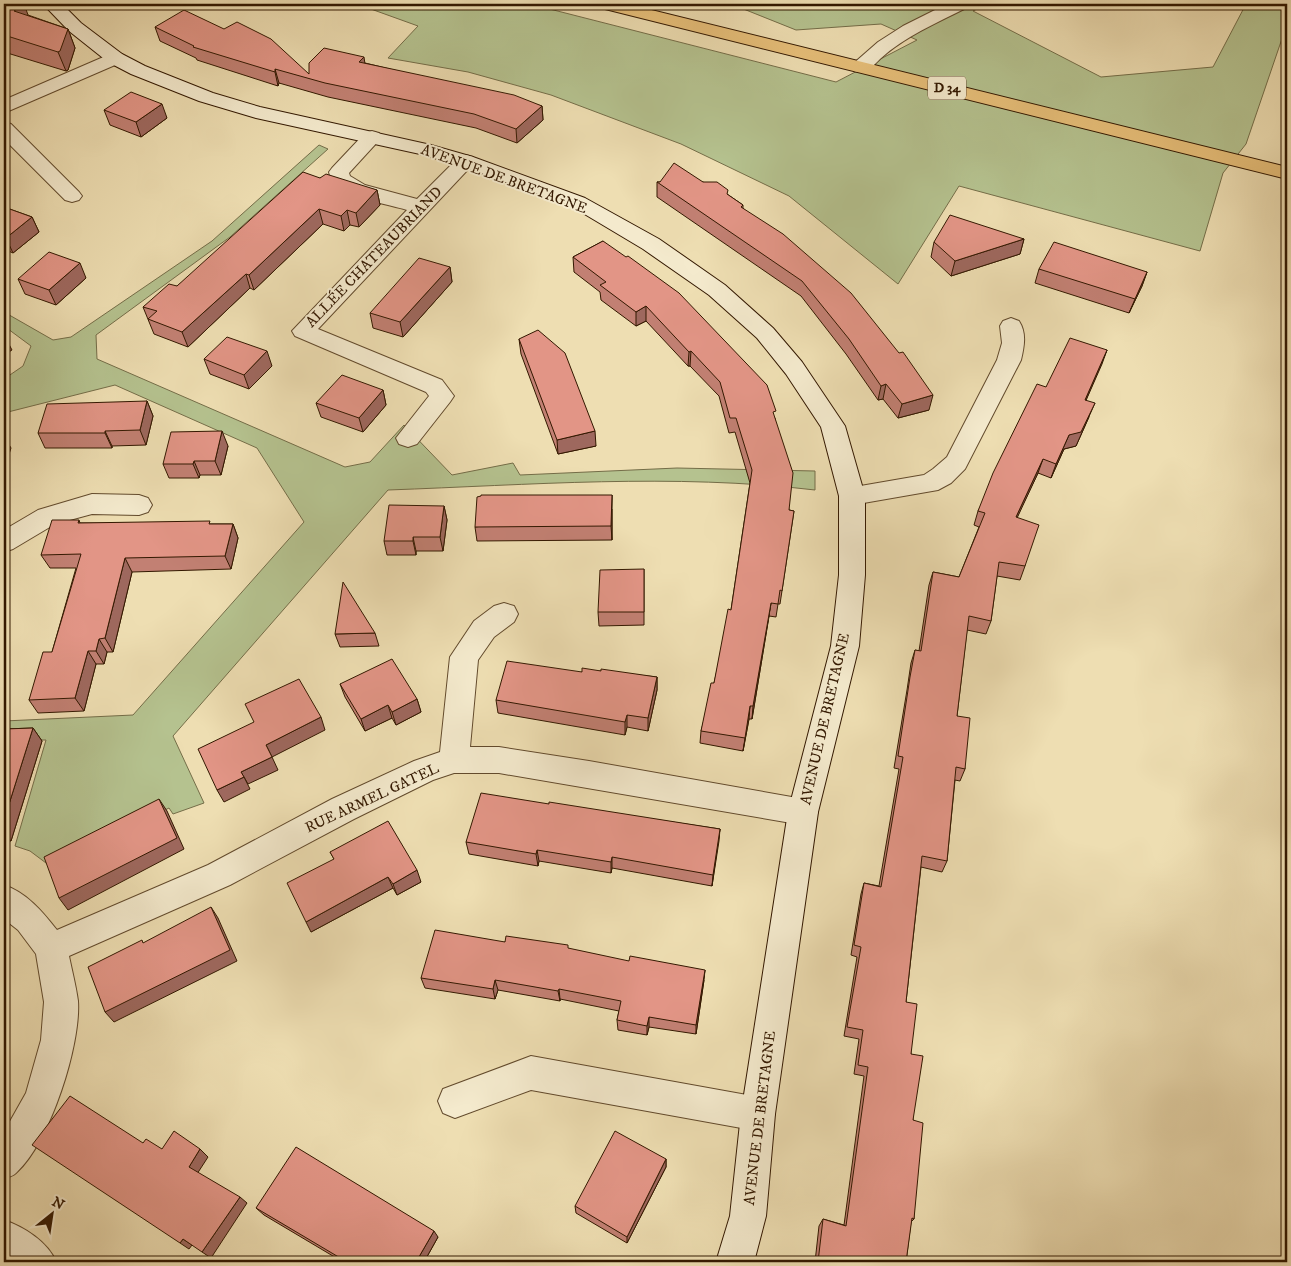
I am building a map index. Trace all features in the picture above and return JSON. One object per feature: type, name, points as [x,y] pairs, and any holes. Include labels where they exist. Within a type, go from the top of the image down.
[{"type":"main road","name":"D 34","points":[[607,4],[1287,174]]},
{"type":"street","name":"AVENUE DE BRETAGNE","points":[[52,4],[75,27],[115,58],[138,70],[206,97],[256,112],[424,149],[466,161],[578,202],[651,244],[717,290],[765,332],[794,368],[833,426],[852,496],[852,574],[845,646],[803,812],[758,1114],[748,1216],[735,1262]]},
{"type":"street","points":[[861,66],[884,46],[909,30],[960,4]]},
{"type":"street","points":[[4,107],[115,58]]},
{"type":"street","points":[[4,128],[72,196]]},
{"type":"street","points":[[372,137],[339,172],[341,179],[358,189],[422,207]]},
{"type":"street","name":"ALLÉE CHATEAUBRIAND","points":[[408,438],[442,396],[434,386],[303,331],[466,161]]},
{"type":"street","points":[[852,496],[929,483],[942,476],[956,463],[1009,360],[1013,343],[1011,326]]},
{"type":"street","points":[[4,542],[47,516],[92,504],[140,505]]},
{"type":"street","points":[[454,760],[464,657],[484,629],[504,614]]},
{"type":"street","name":"RUE ARMEL GATEL","points":[[52,948],[219,874],[343,809],[424,770],[454,760],[498,760],[803,812]]},
{"type":"street","points":[[4,900],[29,919],[52,948],[61,1002],[58,1040],[42,1100],[19,1141],[4,1161]]},
{"type":"street","points":[[455,1101],[530,1072],[758,1114]]},
{"type":"street","points":[[4,1238],[37,1262]]},
{"type":"green space","points":[[357,4],[530,4],[836,82],[917,40],[881,24],[796,30],[731,4],[987,4],[973,11],[1101,77],[1213,67],[1246,4],[1287,4],[1287,24],[1246,144],[1223,173],[1200,251],[959,186],[898,284],[789,196],[681,144],[551,95],[468,72],[388,58],[418,26]]},
{"type":"green space","points":[[319,145],[328,149],[230,237],[96,335],[97,359],[345,467],[370,462],[404,425],[452,475],[513,463],[520,475],[677,468],[815,471],[815,490],[762,485],[655,481],[548,483],[388,490],[173,736],[204,803],[173,814],[169,808],[50,866],[30,851],[15,846],[46,740],[4,740],[4,721],[133,715],[304,522],[257,448],[115,385],[4,413],[4,379],[23,366],[31,346],[4,326],[4,312],[53,340],[71,337],[212,241]]},
{"type":"building","points":[[4,4],[24,4],[14,11],[68,29],[60,51],[58,52],[4,35]]},
{"type":"building","points":[[184,10],[224,29],[237,22],[271,39],[309,74],[309,63],[324,48],[364,57],[359,62],[514,95],[542,106],[516,129],[474,114],[325,83],[275,69],[275,72],[193,47],[155,27]]},
{"type":"building","points":[[131,92],[162,104],[136,122],[104,110]]},
{"type":"building","points":[[674,163],[703,182],[717,182],[728,190],[727,194],[743,205],[741,207],[783,234],[851,293],[899,353],[903,352],[933,395],[902,404],[886,384],[881,386],[849,339],[802,281],[657,182],[660,182]]},
{"type":"building","points":[[303,172],[320,178],[326,174],[377,190],[356,213],[347,210],[341,216],[319,209],[249,275],[246,274],[182,332],[148,319],[157,311],[143,307],[169,284],[177,286]]},
{"type":"building","points":[[4,207],[32,217],[6,238],[4,237]]},
{"type":"building","points":[[950,215],[1024,239],[955,261],[934,242]]},
{"type":"building","points":[[603,241],[626,257],[628,256],[679,293],[767,385],[776,411],[773,412],[793,473],[789,510],[794,511],[782,591],[780,590],[778,604],[771,603],[753,706],[750,706],[745,738],[701,731],[711,683],[714,683],[728,609],[731,610],[752,470],[736,418],[730,418],[720,382],[646,306],[636,312],[600,285],[606,282],[573,257]]},
{"type":"building","points":[[1054,242],[1147,272],[1135,299],[1039,269]]},
{"type":"building","points":[[49,252],[80,263],[49,290],[18,279]]},
{"type":"building","points":[[419,258],[450,267],[400,322],[370,313]]},
{"type":"building","points":[[538,330],[565,353],[595,431],[557,440],[519,339]]},
{"type":"building","points":[[227,337],[267,351],[244,375],[204,359]]},
{"type":"building","points":[[1070,338],[1107,350],[1085,400],[1095,403],[1081,432],[1069,435],[1056,464],[1043,459],[1016,517],[1039,525],[1025,566],[999,562],[991,621],[969,616],[957,716],[970,718],[965,769],[956,767],[947,861],[922,856],[906,1002],[917,1004],[911,1054],[923,1056],[913,1120],[923,1123],[914,1219],[912,1218],[906,1262],[818,1262],[823,1219],[846,1226],[868,1067],[858,1065],[863,1030],[847,1027],[861,947],[854,945],[864,883],[881,887],[903,757],[898,756],[910,677],[915,650],[921,651],[933,572],[959,577],[985,513],[978,511],[993,473],[1037,384],[1046,387]]},
{"type":"building","points":[[342,375],[383,390],[359,418],[316,403]]},
{"type":"building","points":[[147,401],[140,430],[105,431],[105,433],[38,433],[47,404]]},
{"type":"building","points":[[222,431],[215,461],[194,461],[193,464],[163,464],[171,432]]},
{"type":"building","points":[[481,495],[612,495],[611,526],[475,527],[477,497]]},
{"type":"building","points":[[389,505],[444,506],[440,537],[413,537],[413,541],[384,541]]},
{"type":"building","points":[[52,520],[79,520],[78,523],[210,521],[209,524],[233,524],[225,556],[125,558],[105,638],[99,639],[96,651],[88,651],[75,698],[29,700],[43,652],[52,652],[81,554],[41,555]]},
{"type":"building","points":[[644,569],[644,612],[598,612],[600,570]]},
{"type":"building","points":[[343,582],[375,633],[335,634]]},
{"type":"building","points":[[392,659],[417,699],[392,712],[388,705],[361,719],[340,684]]},
{"type":"building","points":[[507,661],[582,672],[582,668],[601,671],[601,669],[657,677],[648,718],[627,715],[625,722],[496,700]]},
{"type":"building","points":[[299,679],[321,717],[266,745],[272,757],[241,772],[244,777],[217,790],[198,749],[254,722],[245,704]]},
{"type":"building","points":[[33,728],[4,820],[4,729]]},
{"type":"building","points":[[481,793],[720,829],[713,875],[612,857],[611,862],[537,850],[536,854],[466,842]]},
{"type":"building","points":[[159,799],[177,838],[59,898],[44,857]]},
{"type":"building","points":[[388,821],[417,870],[393,884],[388,877],[306,922],[287,883],[334,859],[330,852]]},
{"type":"building","points":[[211,907],[230,950],[105,1012],[88,967],[142,940],[143,943]]},
{"type":"building","points":[[435,930],[505,942],[506,936],[568,945],[568,948],[629,961],[630,956],[705,970],[696,1025],[649,1017],[647,1026],[617,1020],[621,1001],[559,989],[558,991],[495,980],[493,989],[421,978]]},
{"type":"building","points":[[70,1096],[143,1143],[146,1139],[162,1149],[174,1131],[200,1149],[189,1167],[240,1197],[202,1252],[183,1239],[180,1243],[32,1145]]},
{"type":"building","points":[[615,1131],[666,1159],[627,1237],[575,1206]]},
{"type":"building","points":[[296,1147],[434,1231],[416,1262],[347,1262],[256,1208]]}]
